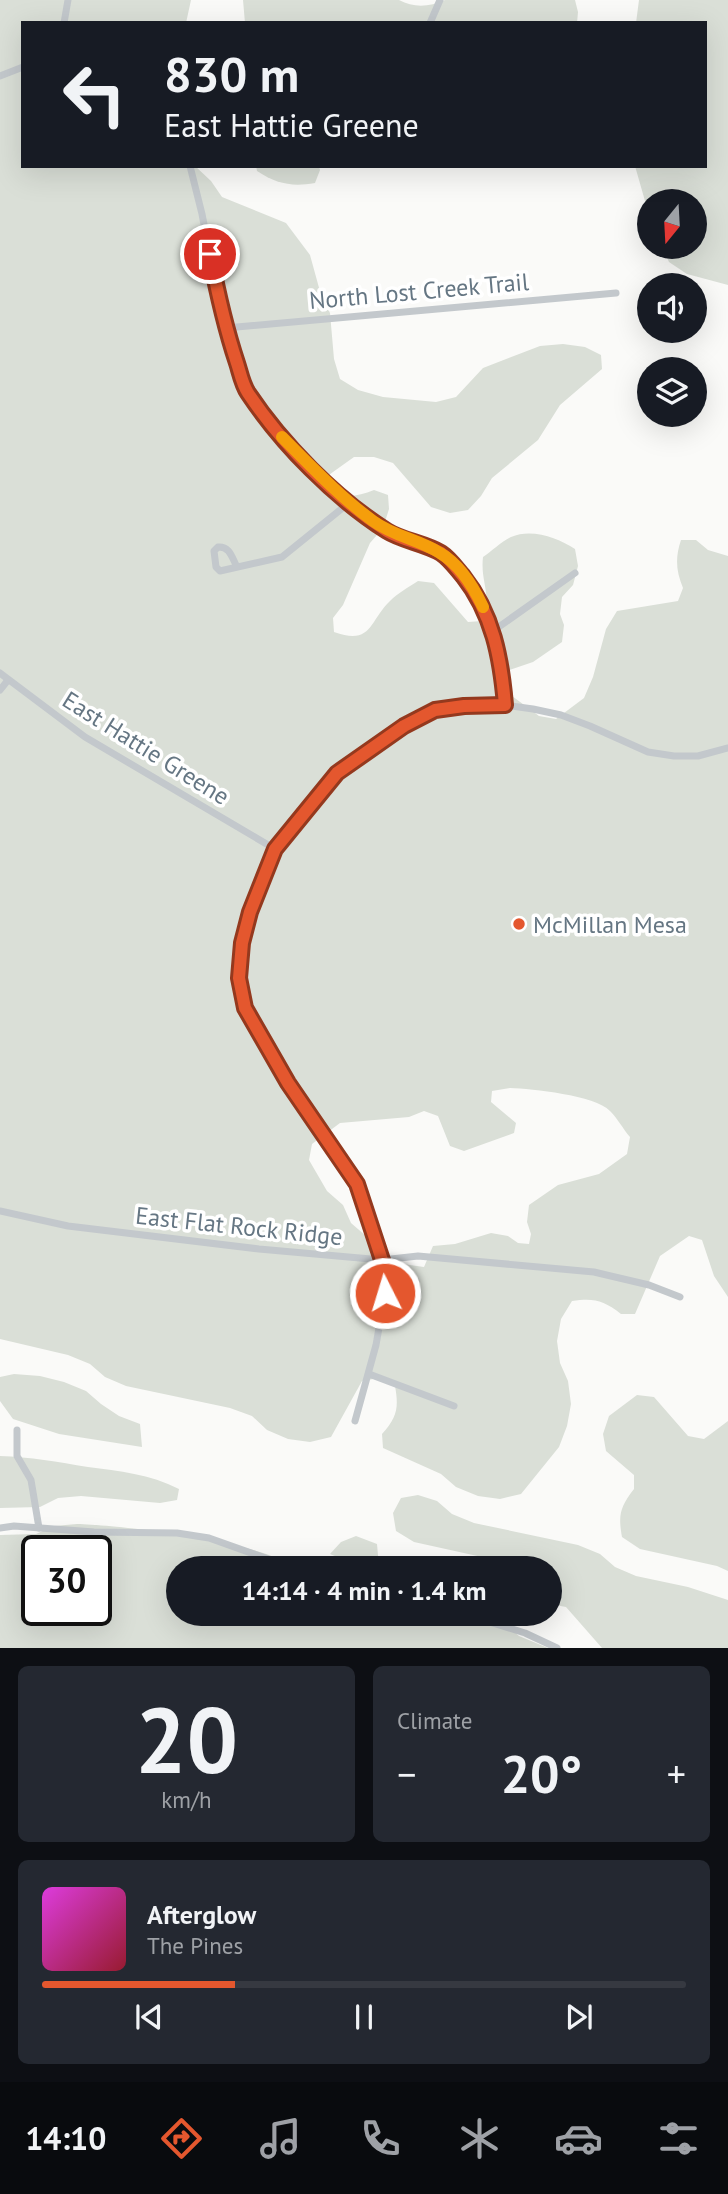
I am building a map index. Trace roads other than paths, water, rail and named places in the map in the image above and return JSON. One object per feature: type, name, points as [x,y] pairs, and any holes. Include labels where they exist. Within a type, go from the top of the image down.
[{"type":"street","points":[[64,21],[68,0]]},
{"type":"street","points":[[431,21],[440,0]]},
{"type":"street","points":[[0,76],[21,68]]},
{"type":"street","points":[[190,168],[226,328],[246,390],[281,435],[331,487],[390,533],[441,553],[452,562],[476,593],[493,631],[502,672],[505,705]]},
{"type":"street","name":"North Lost Creek Trail","points":[[226,328],[616,293]]},
{"type":"street","points":[[237,567],[282,557],[350,502]]},
{"type":"street","points":[[493,631],[575,573]]},
{"type":"street","name":"East Hattie Greene","points":[[0,673],[85,737],[275,849]]},
{"type":"street","points":[[0,690],[8,680]]},
{"type":"street","points":[[355,1421],[369,1374],[385,1293],[382,1260],[357,1184],[288,1083],[245,1008],[239,978],[242,943],[250,912],[275,849],[337,773],[404,726],[435,710],[505,705],[561,715],[648,752],[674,756],[698,756],[728,748]]},
{"type":"street","name":"East Flat Rock Ridge","points":[[0,1211],[68,1226],[259,1250],[382,1260],[418,1255],[594,1272],[649,1285],[680,1297]]},
{"type":"street","points":[[369,1374],[454,1406]]},
{"type":"street","points":[[17,1430],[17,1456],[31,1480],[39,1528]]},
{"type":"street","points":[[0,1528],[177,1534],[209,1538],[259,1556]]},
{"type":"street","points":[[503,1626],[526,1633],[557,1648]]},
{"type":"place","name":"McMillan Mesa","points":[[519,924]]}]
